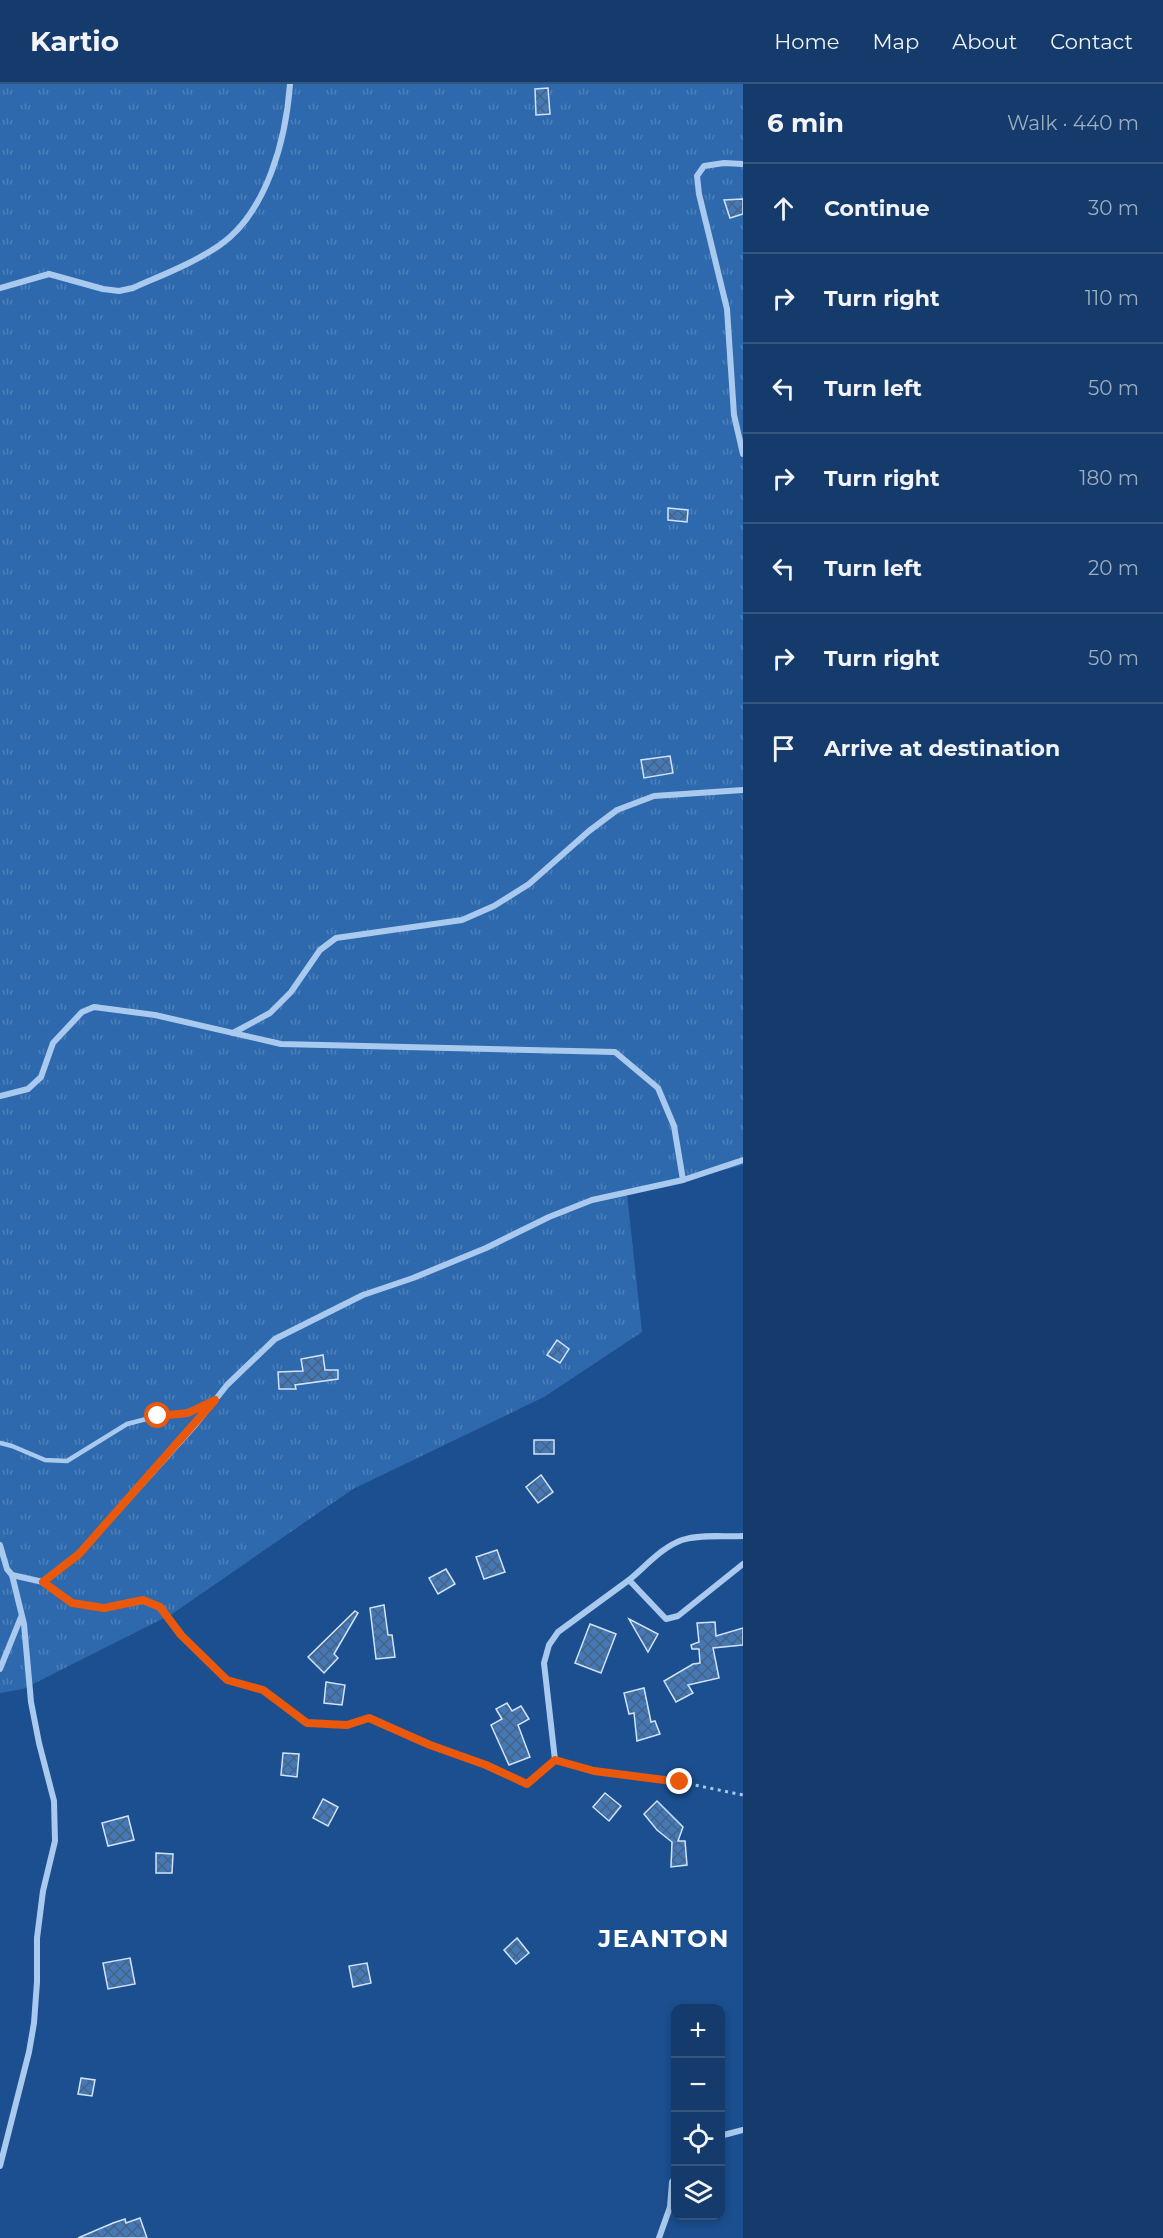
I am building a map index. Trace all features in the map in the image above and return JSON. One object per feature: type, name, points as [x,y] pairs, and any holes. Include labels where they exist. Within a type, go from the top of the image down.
[{"type":"street","points":[[0,288],[49,274],[103,290],[119,291],[133,288],[220,245],[244,223],[256,208],[266,187],[288,113],[290,84]]},
{"type":"street","points":[[743,164],[724,163],[704,166],[697,176],[699,194],[727,309],[734,415],[743,454]]},
{"type":"street","points":[[233,1033],[270,1012],[291,992],[320,950],[336,938],[462,920],[494,906],[529,884],[589,831],[617,810],[654,796],[743,790]]},
{"type":"street","points":[[0,1096],[28,1089],[40,1077],[53,1044],[82,1012],[94,1007],[155,1015],[281,1044],[615,1052],[658,1088],[674,1126],[683,1180]]},
{"type":"street","points":[[12,1575],[43,1582],[79,1554],[227,1385],[276,1339],[363,1295],[486,1248],[549,1217],[592,1200],[683,1180],[743,1160]]},
{"type":"street","points":[[555,1760],[544,1663],[549,1646],[558,1632],[681,1540],[743,1536]]},
{"type":"street","points":[[0,1545],[7,1569],[12,1575],[22,1616],[31,1702],[54,1801],[55,1841],[43,1892],[37,1938],[37,1982],[29,2052],[0,2166]]},
{"type":"street","points":[[629,1580],[666,1619],[678,1616],[743,1564]]},
{"type":"street","points":[[0,1669],[22,1616]]},
{"type":"street","points":[[725,2135],[743,2130]]},
{"type":"street","points":[[658,2238],[670,2207],[671,2194]]},
{"type":"lane","points":[[0,1443],[45,1460],[67,1461],[127,1424],[158,1416],[188,1413],[215,1400]]},
{"type":"path","points":[[43,1582],[72,1603],[104,1608],[143,1600],[160,1607],[181,1635],[227,1680],[263,1690],[307,1723],[347,1725],[369,1718],[527,1784],[555,1760],[594,1771],[680,1782],[743,1795]]},
{"type":"green space","points":[[0,84],[743,84],[743,1165],[627,1194],[642,1332],[544,1397],[353,1489],[172,1614],[23,1689],[0,1693]]},
{"type":"building","points":[[548,88],[550,114],[536,115],[535,89]]},
{"type":"building","points":[[743,199],[743,214],[730,218],[724,200]]},
{"type":"building","points":[[668,508],[688,510],[687,522],[668,520]]},
{"type":"building","points":[[670,756],[673,773],[644,778],[641,760]]},
{"type":"building","points":[[557,1340],[569,1349],[560,1363],[547,1355]]},
{"type":"building","points":[[323,1355],[325,1370],[338,1370],[338,1379],[295,1385],[296,1389],[279,1389],[278,1372],[303,1371],[301,1359]]},
{"type":"building","points":[[534,1440],[554,1440],[554,1454],[534,1454]]},
{"type":"building","points":[[541,1475],[553,1492],[538,1503],[526,1487]]},
{"type":"building","points":[[497,1550],[505,1572],[484,1579],[476,1557]]},
{"type":"building","points":[[446,1569],[455,1584],[438,1594],[429,1578]]},
{"type":"building","points":[[384,1605],[388,1635],[392,1635],[395,1657],[376,1659],[370,1608]]},
{"type":"building","points":[[355,1611],[358,1613],[334,1654],[338,1658],[324,1673],[308,1657]]},
{"type":"building","points":[[629,1619],[658,1634],[648,1652]]},
{"type":"building","points":[[715,1622],[716,1636],[743,1628],[743,1645],[713,1648],[719,1678],[688,1685],[693,1693],[676,1702],[664,1681],[693,1664],[700,1663],[699,1649],[692,1649],[691,1645],[699,1642],[697,1623]]},
{"type":"building","points":[[590,1624],[616,1634],[601,1673],[575,1663]]},
{"type":"building","points":[[326,1682],[345,1685],[342,1705],[324,1703]]},
{"type":"building","points":[[644,1688],[651,1722],[655,1721],[660,1734],[637,1741],[634,1713],[629,1714],[624,1693]]},
{"type":"building","points":[[507,1703],[512,1711],[521,1706],[529,1719],[518,1725],[530,1757],[509,1765],[491,1725],[502,1719],[496,1709]]},
{"type":"building","points":[[283,1753],[299,1754],[297,1777],[281,1775]]},
{"type":"building","points":[[605,1793],[621,1806],[609,1821],[593,1807]]},
{"type":"building","points":[[323,1799],[338,1807],[328,1826],[313,1818]]},
{"type":"building","points":[[657,1801],[683,1827],[678,1841],[685,1841],[687,1865],[671,1867],[672,1842],[657,1830],[644,1814]]},
{"type":"building","points":[[128,1816],[134,1840],[108,1846],[102,1823]]},
{"type":"building","points":[[156,1853],[173,1854],[172,1873],[156,1873]]},
{"type":"building","points":[[517,1938],[529,1953],[516,1964],[504,1950]]},
{"type":"building","points":[[130,1958],[135,1984],[108,1989],[103,1963]]},
{"type":"building","points":[[367,1963],[371,1983],[353,1987],[349,1966]]},
{"type":"building","points":[[81,2078],[95,2080],[92,2096],[78,2094]]},
{"type":"building","points":[[140,2218],[147,2238],[78,2238],[125,2219],[126,2223]]},
{"type":"district","name":"JEANTON","points":[[664,1939]]},
{"type":"route","points":[[158,1416],[188,1413],[215,1400],[79,1554],[43,1582],[72,1603],[104,1608],[143,1600],[160,1607],[181,1635],[227,1680],[263,1690],[307,1723],[347,1725],[369,1718],[527,1784],[555,1760],[594,1771],[680,1782]]}]
